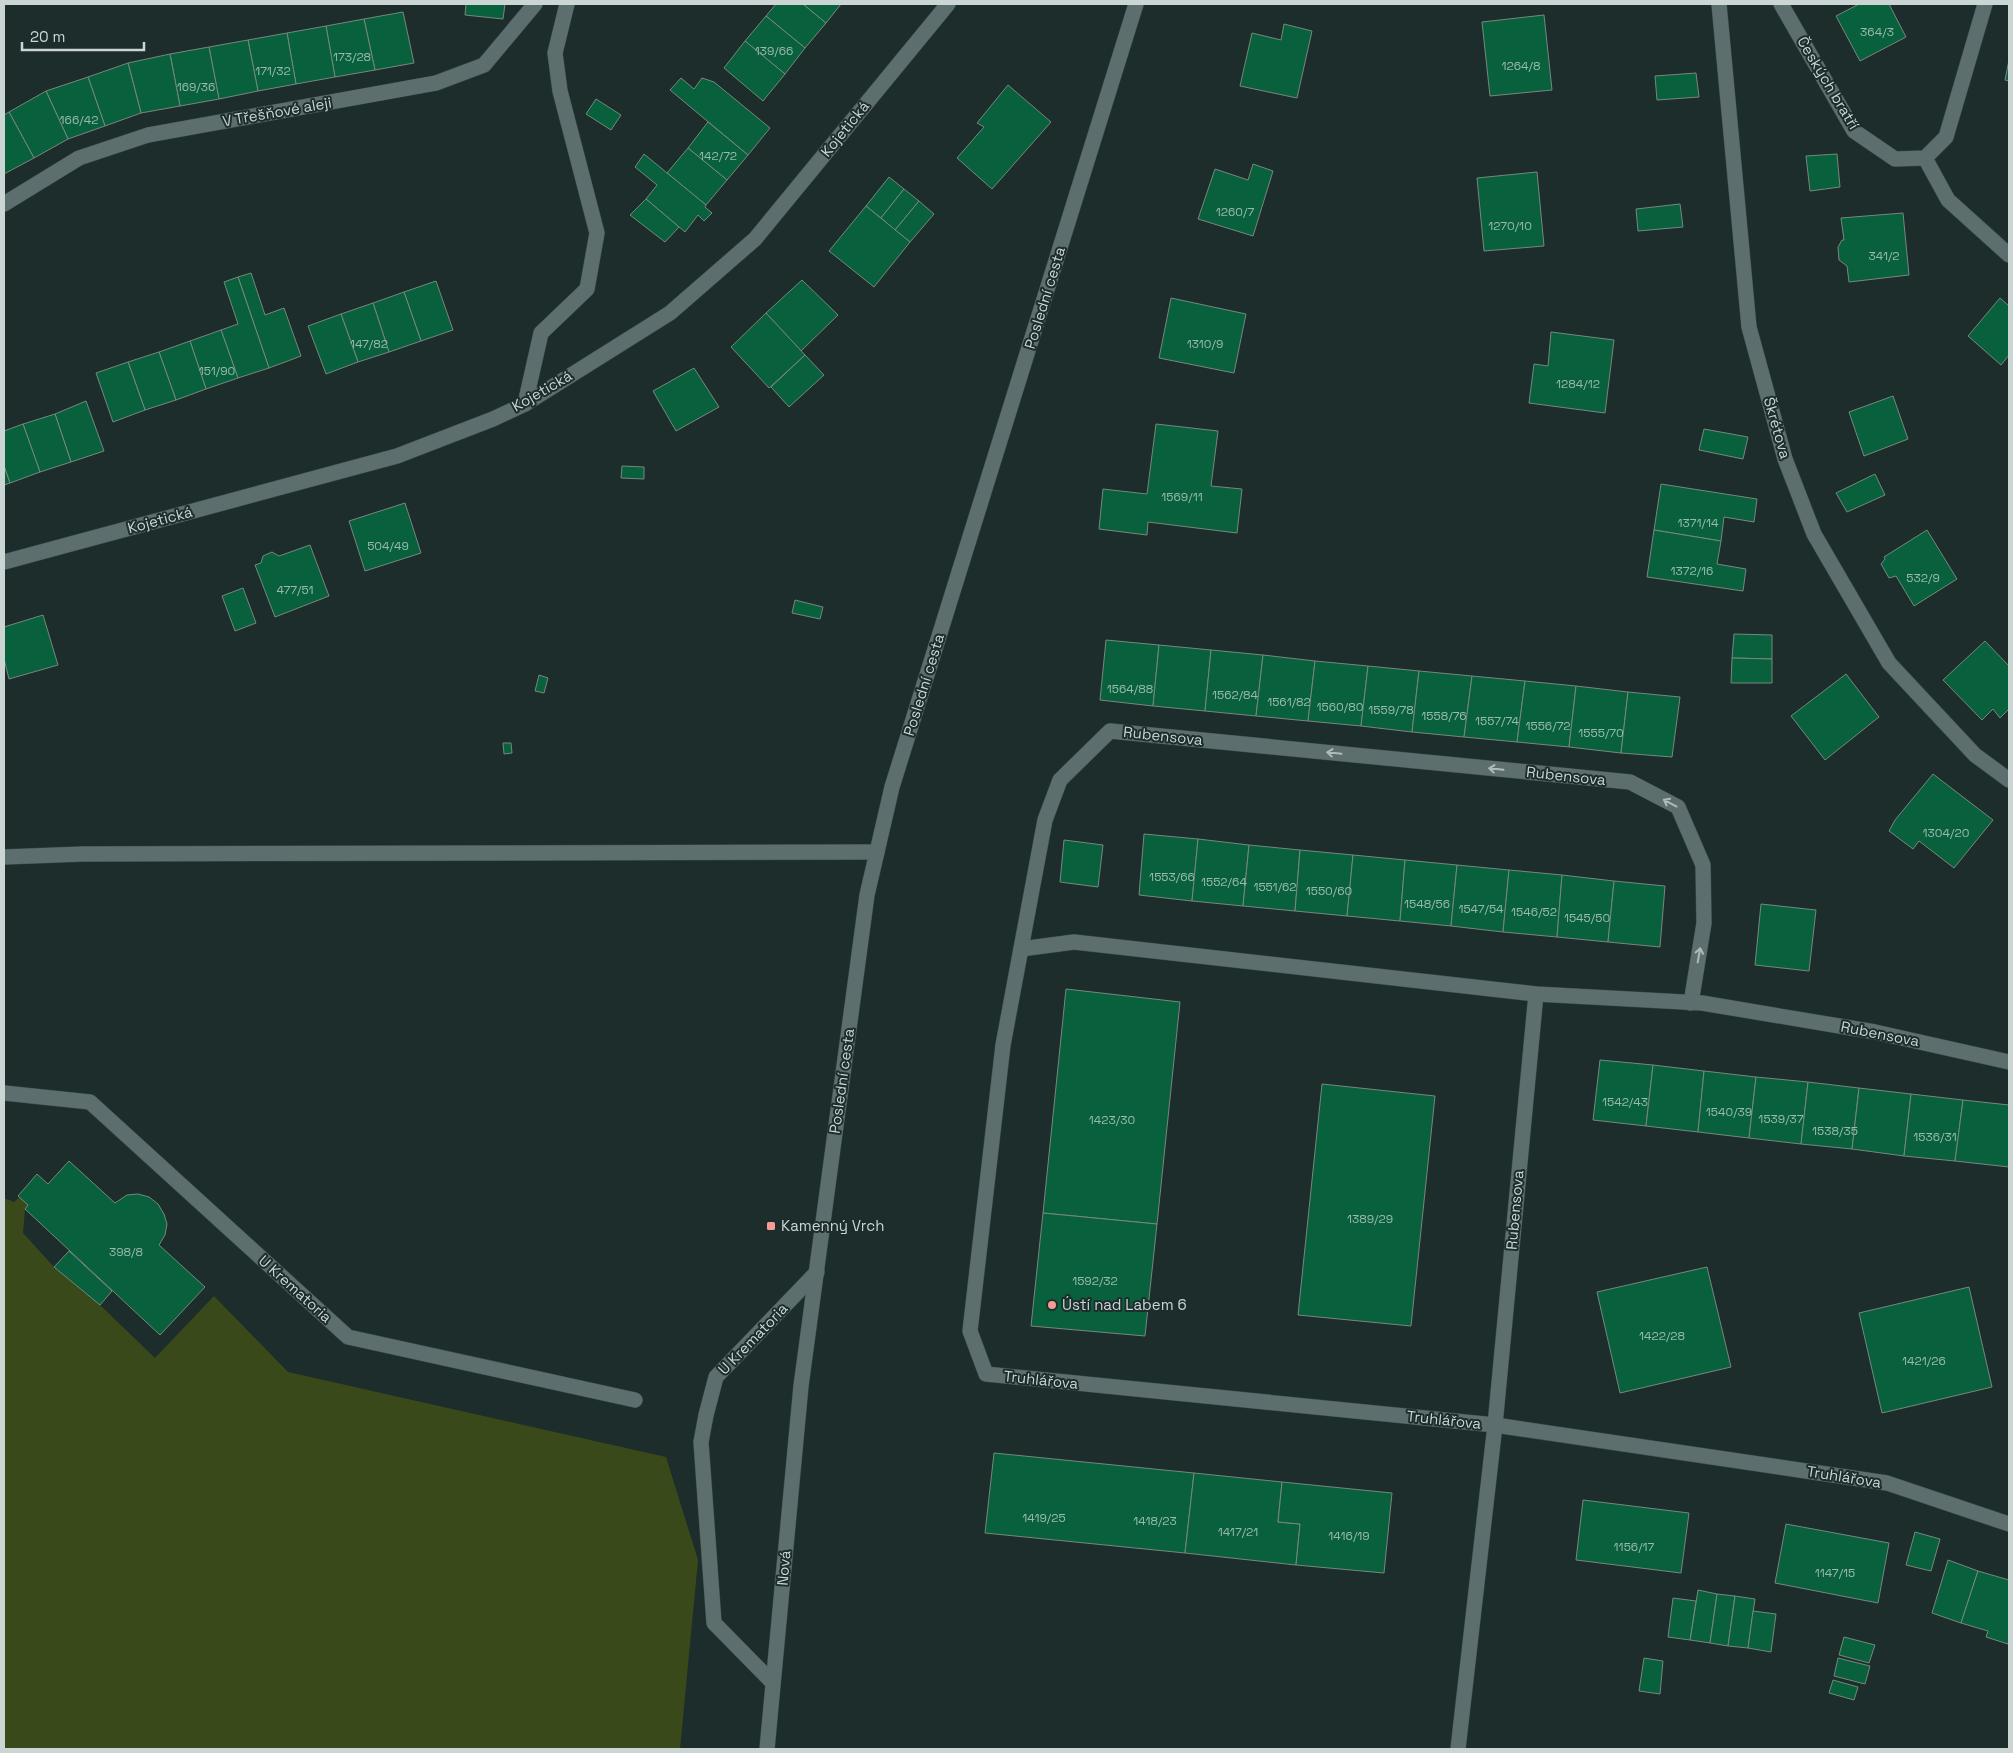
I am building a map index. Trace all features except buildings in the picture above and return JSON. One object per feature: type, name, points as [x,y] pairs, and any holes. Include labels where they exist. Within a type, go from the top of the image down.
[{"type":"street","name":"V Třešňové aleji","points":[[4,204],[79,158],[148,135],[436,83],[484,65],[535,4]]},
{"type":"street","points":[[525,404],[541,333],[587,289],[597,233],[560,91],[555,53],[568,4]]},
{"type":"street","name":"Kojetická","points":[[4,562],[397,456],[493,419],[525,404],[670,313],[754,239],[948,4]]},
{"type":"street","name":"Poslední cesta","points":[[801,1386],[867,895],[892,788],[1136,4]]},
{"type":"street","name":"Škrétova","points":[[1719,4],[1749,327],[1784,460],[1814,534],[1888,663],[1975,755],[2009,780]]},
{"type":"street","name":"Českých bratří","points":[[1781,4],[1854,132],[1895,159],[1926,158]]},
{"type":"street","points":[[1985,4],[1946,138],[1926,158],[1948,200],[2009,255]]},
{"type":"street","name":"Rubensova","points":[[1691,1003],[1704,923],[1704,865],[1678,808],[1630,782],[1110,731],[1060,780],[1045,820],[1021,949],[1074,942],[1536,994],[1691,1003],[1702,1003],[1875,1032],[2009,1062]]},
{"type":"street","points":[[4,857],[84,854],[877,852]]},
{"type":"street","name":"Truhlářova","points":[[1021,949],[1003,1044],[970,1331],[986,1374],[1495,1425],[1887,1484],[2009,1524]]},
{"type":"street","name":"Rubensova","points":[[1495,1425],[1536,994]]},
{"type":"street","name":"U Krematoria","points":[[4,1093],[90,1102],[348,1338],[635,1400]]},
{"type":"street","name":"U Krematoria","points":[[773,1683],[714,1623],[702,1442],[706,1415],[716,1377],[817,1272]]},
{"type":"street","name":"Nová","points":[[767,1749],[801,1386]]},
{"type":"street","name":"Truhlářova","points":[[1458,1749],[1495,1425]]},
{"type":"green space","points":[[33,1185],[40,1190],[25,1209],[23,1233],[54,1267],[100,1305],[155,1358],[214,1296],[288,1372],[666,1457],[698,1560],[680,1749],[4,1749],[4,1198],[14,1202]]},
{"type":"place","name":"Kamenný Vrch","points":[[771,1226]]},
{"type":"place","name":"Ústí nad Labem 6","points":[[1052,1305]]}]
